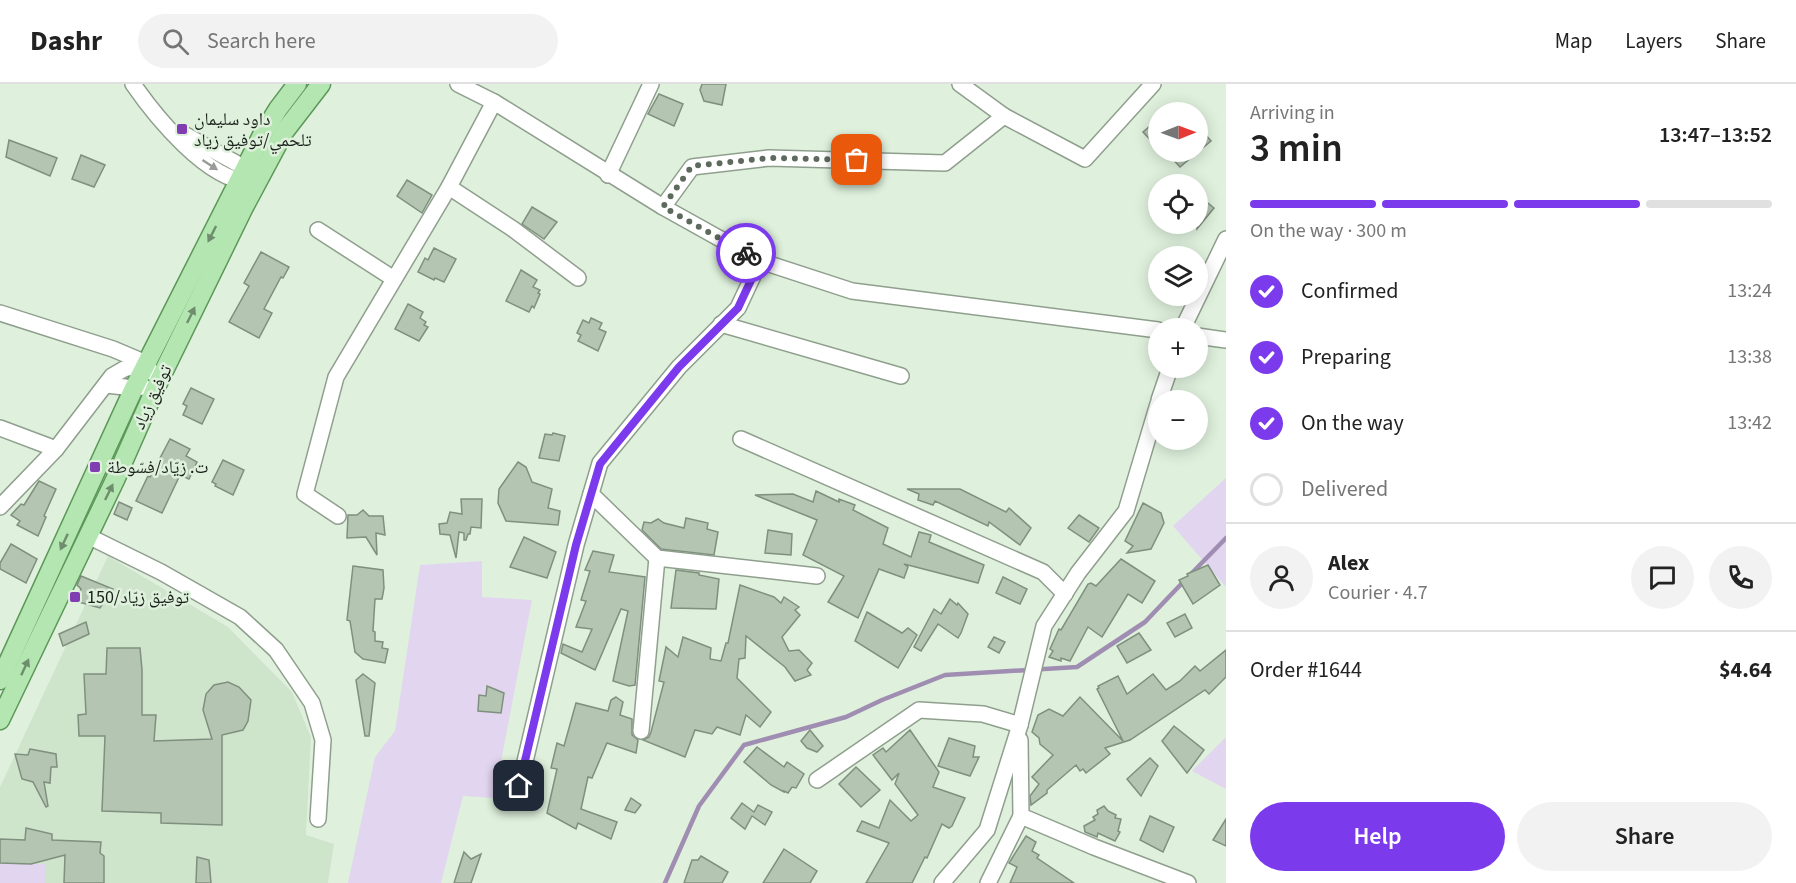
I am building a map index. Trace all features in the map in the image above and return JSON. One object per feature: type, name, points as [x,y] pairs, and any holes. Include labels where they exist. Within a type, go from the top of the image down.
[{"type":"main road","name":"توفيق زياد","points":[[0,720],[157,385],[246,177],[278,109],[297,84]]},
{"type":"main road","name":"توفيق زياد","points":[[0,680],[146,363],[246,177],[321,84]]},
{"type":"street","points":[[133,84],[155,114],[189,150],[246,177]]},
{"type":"street","points":[[458,84],[494,102],[608,175],[760,261],[852,291],[1148,329]]},
{"type":"street","points":[[608,175],[651,84]]},
{"type":"street","points":[[960,84],[1004,116],[1085,159],[1153,84]]},
{"type":"street","points":[[338,516],[305,494],[336,377],[449,187],[494,102]]},
{"type":"street","points":[[663,207],[692,166],[769,158],[945,163],[1004,116]]},
{"type":"street","points":[[449,187],[513,229],[578,278]]},
{"type":"street","points":[[318,230],[394,279]]},
{"type":"street","points":[[1188,318],[1226,239]]},
{"type":"street","points":[[519,786],[576,545],[600,464],[679,367],[738,308],[760,261]]},
{"type":"street","points":[[0,314],[113,349],[146,363],[157,385],[134,388],[106,385]]},
{"type":"street","points":[[721,324],[901,376]]},
{"type":"street","points":[[1208,338],[1226,340]]},
{"type":"street","points":[[0,507],[56,449],[112,376],[124,369],[146,363]]},
{"type":"street","points":[[0,428],[56,449]]},
{"type":"street","points":[[942,883],[987,830],[1020,725],[1044,626],[1126,511],[1148,438]]},
{"type":"street","points":[[741,439],[1043,572],[1065,594]]},
{"type":"street","points":[[591,494],[657,558],[816,576]]},
{"type":"street","points":[[88,536],[161,572],[240,617],[276,650],[312,702],[323,740],[318,819]]},
{"type":"street","points":[[641,731],[657,558]]},
{"type":"street","points":[[817,780],[919,710],[983,714],[1020,725]]},
{"type":"street","points":[[988,883],[1021,816],[1020,725]]},
{"type":"street","points":[[1021,816],[1188,883]]},
{"type":"shaded area","points":[[1226,478],[1226,587],[1173,526]]},
{"type":"shaded area","points":[[108,556],[228,627],[292,692],[311,737],[306,835],[334,844],[328,883],[0,883],[0,787]]},
{"type":"shaded area","points":[[482,561],[482,597],[532,600],[494,798],[463,796],[441,883],[348,883],[375,757],[395,731],[420,565]]},
{"type":"shaded area","points":[[1226,737],[1226,789],[1192,771]]},
{"type":"shaded area","points":[[0,863],[45,864],[45,883],[0,883]]},
{"type":"building","points":[[702,84],[726,84],[722,105],[704,101],[700,90]]},
{"type":"building","points":[[659,94],[683,104],[674,126],[648,114]]},
{"type":"building","points":[[1148,128],[1148,137],[1143,132]]},
{"type":"building","points":[[9,140],[57,158],[50,176],[6,157]]},
{"type":"building","points":[[81,155],[105,165],[94,187],[72,179]]},
{"type":"building","points":[[1175,162],[1186,162],[1180,167]]},
{"type":"building","points":[[407,180],[432,195],[422,213],[397,196]]},
{"type":"building","points":[[1208,203],[1214,208],[1208,215]]},
{"type":"building","points":[[532,207],[557,222],[544,239],[522,224]]},
{"type":"building","points":[[434,248],[456,259],[444,282],[418,272],[425,258],[428,260]]},
{"type":"building","points":[[261,252],[289,267],[264,309],[272,313],[259,338],[229,322],[249,286],[244,283]]},
{"type":"building","points":[[521,270],[537,280],[533,287],[540,290],[534,308],[532,306],[529,312],[506,301]]},
{"type":"building","points":[[408,304],[423,312],[420,318],[426,322],[424,325],[428,327],[419,341],[395,329]]},
{"type":"building","points":[[591,318],[602,323],[599,329],[606,332],[598,351],[578,341],[581,335],[577,333],[583,320],[589,323]]},
{"type":"building","points":[[191,388],[214,399],[202,424],[183,415],[187,406],[183,404]]},
{"type":"building","points":[[553,433],[565,436],[559,461],[539,458],[545,434],[552,435]]},
{"type":"building","points":[[170,439],[190,449],[186,456],[197,462],[189,479],[180,475],[162,513],[136,501]]},
{"type":"building","points":[[223,460],[244,470],[233,495],[215,486],[216,484],[212,482]]},
{"type":"building","points":[[518,462],[526,467],[532,482],[552,489],[548,508],[560,511],[558,525],[506,521],[498,503],[499,489]]},
{"type":"building","points":[[39,481],[56,489],[38,536],[17,525],[20,521],[11,515],[21,504],[24,505]]},
{"type":"building","points":[[907,489],[960,489],[1006,512],[1009,508],[1031,528],[1020,545],[989,522],[988,526],[935,501],[933,505],[918,500],[919,494]]},
{"type":"building","points":[[816,491],[839,502],[839,499],[855,505],[853,510],[888,528],[883,544],[911,557],[919,532],[931,535],[929,542],[984,565],[978,583],[904,564],[908,567],[904,578],[879,569],[858,618],[828,602],[844,576],[803,555],[817,520],[755,495],[793,494],[813,502]]},
{"type":"building","points":[[461,499],[482,499],[481,528],[471,527],[466,540],[464,540],[464,533],[459,532],[456,558],[450,535],[440,534],[439,524],[447,523],[450,512],[462,514]]},
{"type":"building","points":[[119,502],[132,508],[127,520],[114,514]]},
{"type":"building","points":[[1143,503],[1161,513],[1164,523],[1151,549],[1127,553],[1133,546],[1125,541]]},
{"type":"building","points":[[363,510],[369,516],[383,516],[385,535],[376,533],[377,555],[366,537],[347,538],[348,515],[357,515]]},
{"type":"building","points":[[1079,515],[1099,528],[1089,542],[1068,528]]},
{"type":"building","points":[[686,518],[708,523],[707,529],[718,532],[714,555],[661,549],[642,530],[644,522],[651,523],[658,519],[664,523],[684,528]]},
{"type":"building","points":[[768,530],[792,534],[791,555],[765,553]]},
{"type":"building","points":[[524,537],[556,552],[547,578],[510,567]]},
{"type":"building","points":[[11,544],[37,559],[26,583],[0,569],[0,563]]},
{"type":"building","points":[[593,551],[614,555],[609,572],[645,577],[635,685],[629,686],[613,681],[628,611],[621,609],[595,670],[561,653],[563,644],[582,652],[592,629],[576,627],[586,601],[581,600],[590,571],[585,570]]},
{"type":"building","points":[[1121,559],[1155,581],[1142,603],[1128,594],[1102,637],[1088,627],[1070,661],[1049,657],[1059,629],[1061,630],[1088,584],[1096,586]]},
{"type":"building","points":[[1208,565],[1220,585],[1193,604],[1179,580]]},
{"type":"building","points":[[353,566],[383,570],[384,588],[382,599],[375,599],[373,631],[375,641],[383,642],[382,648],[388,649],[385,663],[363,659],[355,652],[350,621],[347,620]]},
{"type":"building","points":[[676,570],[719,579],[716,609],[671,608]]},
{"type":"building","points":[[81,576],[113,589],[100,608],[75,601],[81,589],[77,585]]},
{"type":"building","points":[[1003,577],[1027,589],[1020,604],[996,593]]},
{"type":"building","points":[[740,585],[774,597],[781,603],[784,597],[799,607],[795,610],[800,615],[782,637],[789,651],[799,650],[812,663],[807,670],[811,675],[795,681],[785,667],[746,636],[745,658],[739,659],[737,678],[771,712],[760,727],[746,715],[740,735],[717,727],[712,734],[695,730],[685,757],[643,740],[649,737],[651,732],[664,682],[659,681],[666,647],[678,657],[683,637],[711,648],[710,659],[721,661],[726,643],[728,643]]},
{"type":"building","points":[[950,599],[957,605],[958,603],[968,614],[958,638],[938,624],[921,651],[914,647],[934,609],[941,614]]},
{"type":"building","points":[[867,612],[902,633],[908,628],[917,635],[898,668],[855,641]]},
{"type":"building","points":[[1185,614],[1192,628],[1175,637],[1167,623]]},
{"type":"building","points":[[86,622],[89,634],[63,646],[59,634]]},
{"type":"building","points":[[1139,633],[1151,650],[1127,663],[1117,646]]},
{"type":"building","points":[[994,637],[1005,642],[999,653],[988,647]]},
{"type":"building","points":[[107,648],[140,648],[142,715],[156,715],[154,741],[212,739],[203,710],[206,694],[214,685],[228,682],[239,687],[251,700],[248,721],[243,730],[222,735],[222,825],[161,823],[161,813],[102,811],[105,736],[79,736],[78,715],[86,714],[84,674],[106,674]]},
{"type":"building","points":[[1226,650],[1226,677],[1209,694],[1205,690],[1130,740],[1105,748],[1110,754],[1086,773],[1083,769],[1080,771],[1076,765],[1031,805],[1030,796],[1039,784],[1032,777],[1053,755],[1040,744],[1039,738],[1032,732],[1038,715],[1049,709],[1063,716],[1080,697],[1123,741],[1097,689],[1098,686],[1118,676],[1127,694],[1153,674],[1166,690],[1180,681],[1195,666],[1200,671]]},
{"type":"building","points":[[363,674],[375,683],[369,736],[365,736],[356,680]]},
{"type":"building","points":[[487,686],[504,693],[501,713],[478,711],[479,695],[486,696]]},
{"type":"building","points":[[616,697],[623,702],[620,715],[632,719],[632,735],[638,740],[636,753],[607,743],[592,778],[588,777],[581,809],[617,822],[611,839],[578,823],[576,829],[547,813],[557,769],[551,768],[557,743],[564,746],[576,703],[608,711],[611,700]]},
{"type":"building","points":[[1174,726],[1204,750],[1187,773],[1162,741]]},
{"type":"building","points":[[810,730],[823,746],[817,752],[807,748],[801,741]]},
{"type":"building","points":[[910,730],[939,772],[933,787],[965,798],[952,826],[949,828],[942,824],[927,858],[925,857],[912,883],[866,883],[889,843],[857,831],[862,821],[879,828],[890,800],[911,821],[918,815],[895,784],[899,773],[892,780],[873,755],[883,748],[886,752]]},
{"type":"building","points":[[949,738],[975,746],[973,757],[979,757],[970,776],[938,766]]},
{"type":"building","points":[[757,747],[784,767],[787,762],[804,774],[796,788],[792,787],[788,793],[784,792],[771,785],[744,762]]},
{"type":"building","points":[[30,749],[56,754],[57,767],[51,767],[50,783],[44,782],[48,806],[46,807],[33,782],[22,779],[15,754],[28,755]]},
{"type":"building","points":[[1150,758],[1158,766],[1141,796],[1127,779]]},
{"type":"building","points":[[856,767],[880,790],[861,807],[839,784]]},
{"type":"building","points":[[631,798],[641,805],[635,813],[625,810]]},
{"type":"building","points":[[742,803],[754,812],[758,805],[772,812],[765,825],[752,816],[745,829],[731,818]]},
{"type":"building","points":[[1104,806],[1116,815],[1115,818],[1121,819],[1118,831],[1120,832],[1115,841],[1098,833],[1097,837],[1085,832],[1084,826],[1095,820],[1093,817],[1098,814],[1097,810]]},
{"type":"building","points":[[1150,816],[1174,827],[1163,852],[1140,840]]},
{"type":"building","points":[[1226,819],[1226,846],[1213,840]]},
{"type":"building","points":[[26,828],[52,834],[52,840],[101,842],[100,853],[104,856],[104,883],[64,883],[65,855],[31,864],[0,863],[0,839],[25,840]]},
{"type":"building","points":[[1026,836],[1036,842],[1032,851],[1039,855],[1037,858],[1074,883],[1010,883],[1017,867],[1009,863]]},
{"type":"building","points":[[784,849],[817,871],[810,883],[763,883]]},
{"type":"building","points":[[464,852],[471,859],[481,854],[471,883],[454,883]]},
{"type":"building","points":[[701,856],[728,872],[722,883],[684,883],[692,860],[698,860]]},
{"type":"building","points":[[197,857],[209,860],[211,883],[196,883]]},
{"type":"waterway","points":[[1191,574],[1226,538]]},
{"type":"waterway","points":[[665,883],[699,806],[744,745],[846,717],[945,675],[1077,667],[1145,622],[1185,580]]},
{"type":"way so far","points":[[746,253],[663,207],[692,166],[769,158],[857,160]]},
{"type":"place","name":"داود سليمان تلحمي/توفيق زياد","points":[[182,129]]},
{"type":"place","name":"ت. زيّاد/فسّوطة","points":[[95,467]]},
{"type":"place","name":"توفيق زيّاد/150","points":[[75,597]]},
{"type":"route","points":[[519,786],[576,545],[600,464],[679,367],[738,308],[760,261],[746,253]]}]
